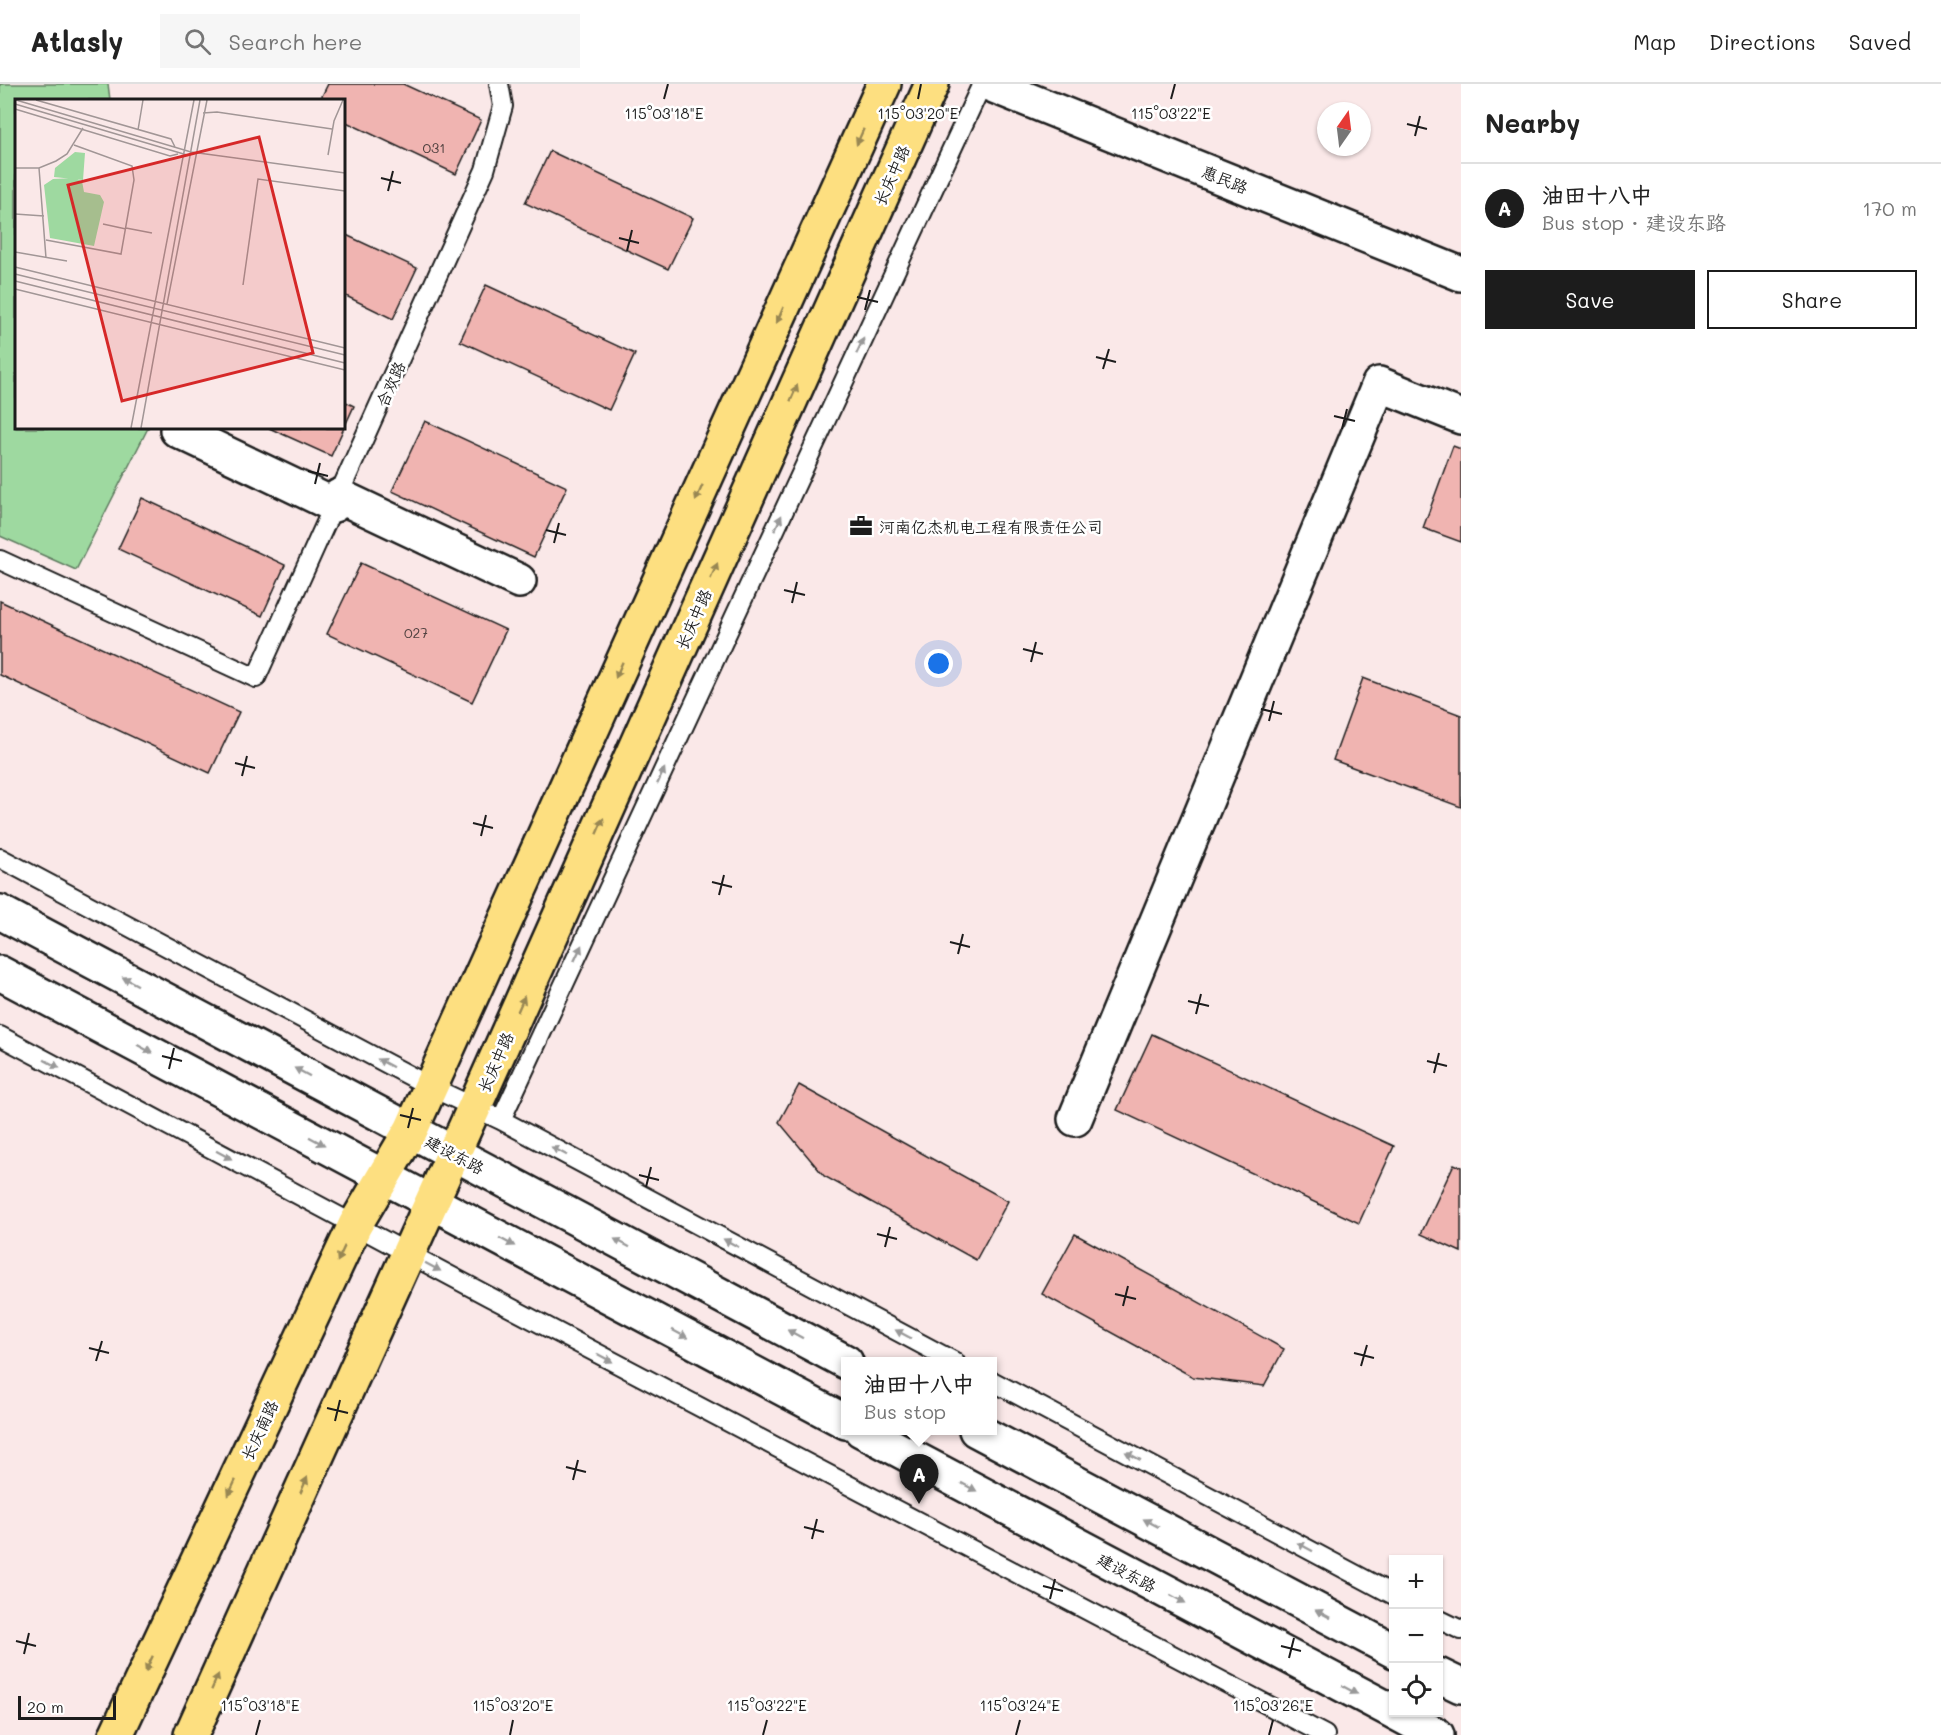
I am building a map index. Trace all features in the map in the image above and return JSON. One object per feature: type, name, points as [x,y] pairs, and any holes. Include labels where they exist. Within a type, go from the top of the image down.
[{"type":"main road","points":[[411,1130],[884,84]]},
{"type":"main road","name":"惠民路","points":[[989,84],[1461,274]]},
{"type":"main road","name":"长庆中路","points":[[454,1153],[488,1114],[922,88]]},
{"type":"main road","points":[[1075,1119],[1379,384],[1461,417]]},
{"type":"main road","points":[[177,430],[519,581]]},
{"type":"main road","name":"建设东路","points":[[0,912],[841,1359]]},
{"type":"main road","points":[[0,973],[841,1419]]},
{"type":"main road","name":"长庆南路","points":[[116,1735],[355,1225],[411,1130]]},
{"type":"main road","points":[[191,1735],[454,1153]]},
{"type":"main road","name":"建设东路","points":[[869,1435],[1389,1709]]},
{"type":"main road","points":[[984,1435],[1389,1648]]},
{"type":"main road","points":[[1443,1677],[1461,1686]]},
{"type":"main road","name":"建设东路","points":[[1403,1717],[1437,1735]]},
{"type":"lane","name":"合欢路","points":[[0,560],[256,678],[485,170],[503,106],[499,84]]},
{"type":"lane","points":[[488,1114],[982,84]]},
{"type":"lane","points":[[0,858],[946,1357]]},
{"type":"lane","points":[[0,1036],[408,1254],[1325,1735]]},
{"type":"lane","points":[[997,1384],[1389,1592]]},
{"type":"lane","points":[[1443,1621],[1461,1630]]},
{"type":"green space","points":[[0,84],[108,84],[110,99],[15,99],[15,429],[147,429],[76,570],[0,536]]},
{"type":"building","points":[[328,84],[403,84],[481,120],[456,174],[345,121],[345,99],[320,99]]},
{"type":"building","points":[[550,151],[693,218],[668,269],[525,203]]},
{"type":"building","points":[[345,234],[417,268],[393,319],[345,295]]},
{"type":"building","points":[[486,285],[635,354],[609,410],[460,341]]},
{"type":"building","points":[[345,402],[354,406],[345,426]]},
{"type":"building","points":[[425,421],[567,487],[534,557],[392,491]]},
{"type":"building","points":[[271,429],[344,429],[331,456]]},
{"type":"building","points":[[1453,446],[1461,449],[1461,542],[1423,528]]},
{"type":"building","points":[[142,498],[285,565],[262,616],[118,549]]},
{"type":"building","points":[[361,563],[506,630],[472,702],[327,634]]},
{"type":"building","points":[[0,601],[239,712],[210,773],[0,675]]},
{"type":"building","points":[[1363,678],[1461,715],[1461,807],[1333,760]]},
{"type":"building","points":[[1152,1034],[1394,1146],[1359,1223],[1117,1110]]},
{"type":"building","points":[[799,1085],[1008,1201],[976,1260],[824,1176],[779,1122]]},
{"type":"building","points":[[1454,1164],[1461,1167],[1461,1252],[1421,1234]]},
{"type":"building","points":[[1075,1234],[1284,1349],[1264,1386],[1193,1377],[1042,1294]]},
{"type":"place","name":"河南亿杰机电工程有限责任公司","points":[[861,526]]},
{"type":"place","name":"油田十八中","points":[[919,1504]]}]
